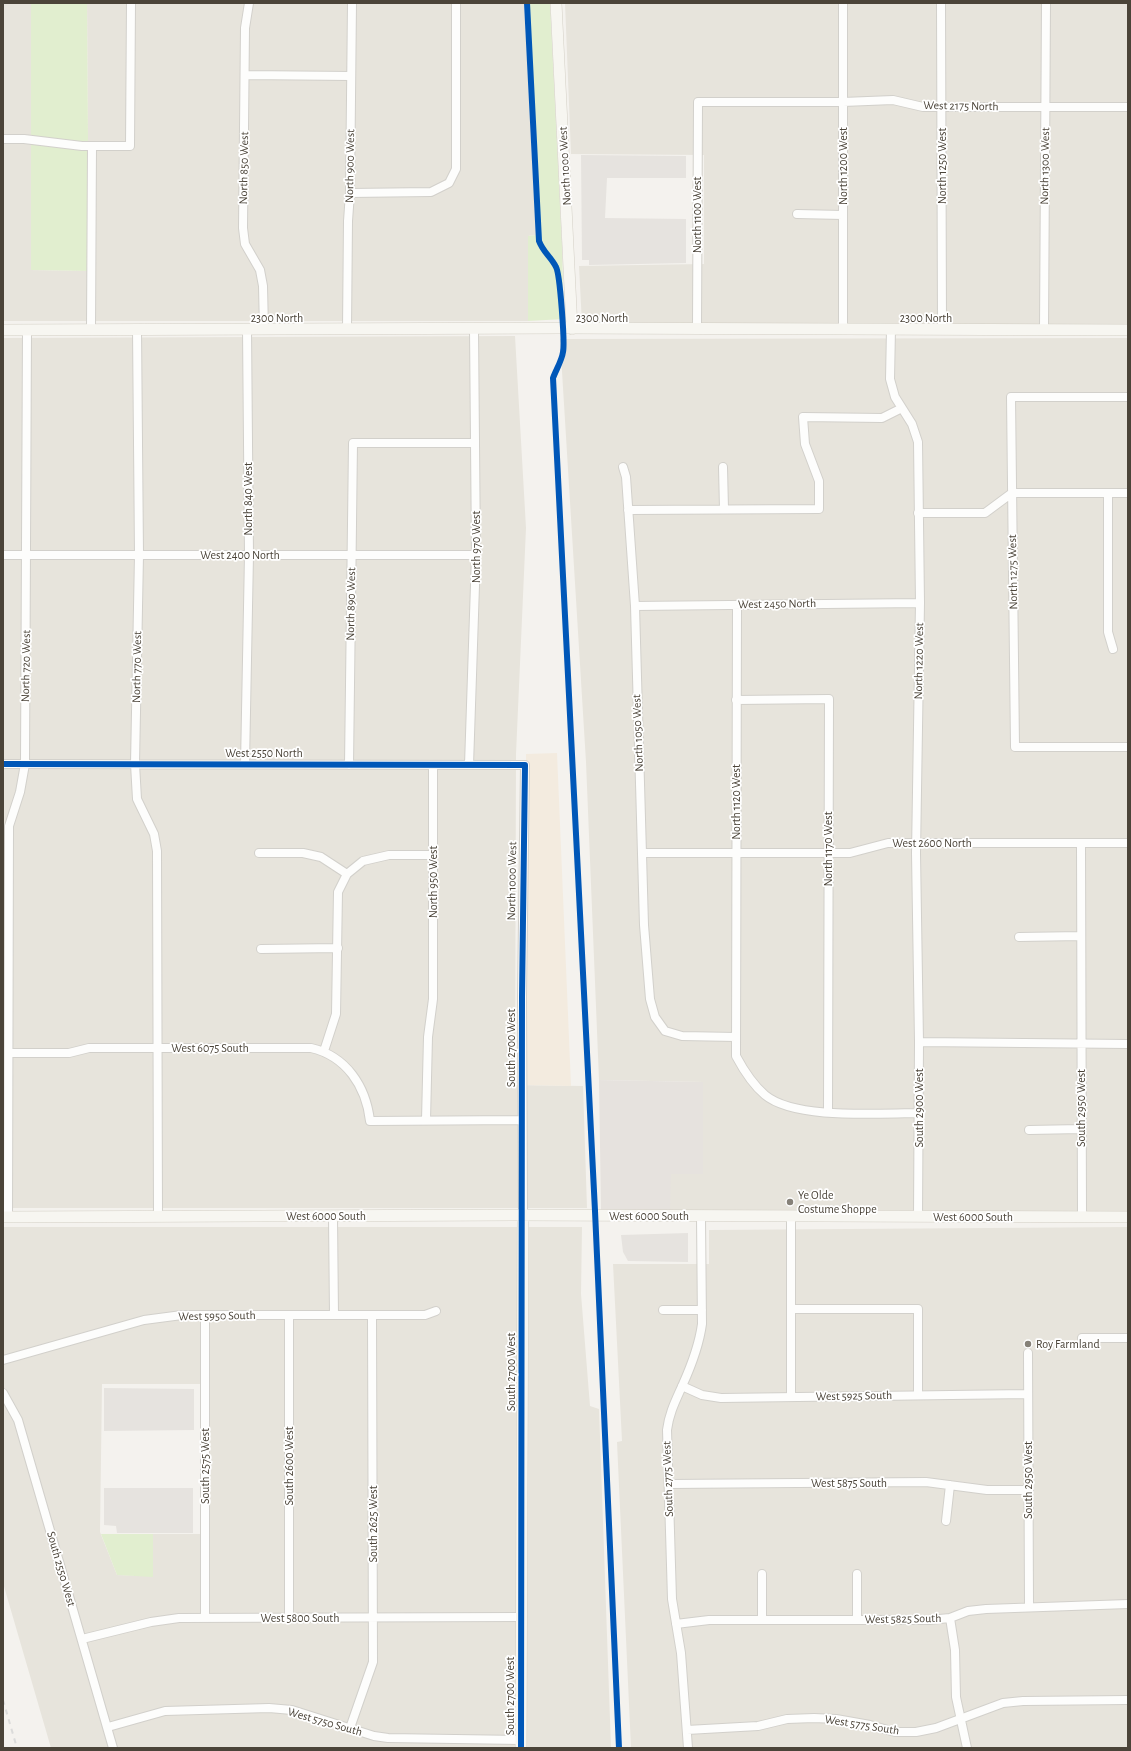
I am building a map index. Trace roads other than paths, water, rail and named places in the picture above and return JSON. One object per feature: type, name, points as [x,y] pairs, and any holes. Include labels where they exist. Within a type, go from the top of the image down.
[{"type":"street","points":[[3,139],[24,139],[92,146],[130,146],[131,3]]},
{"type":"street","name":"North 850 West","points":[[249,3],[245,28],[243,228],[245,244],[260,270],[263,286],[264,329]]},
{"type":"street","name":"North 900 West","points":[[347,329],[352,3]]},
{"type":"street","points":[[350,193],[431,192],[448,183],[456,169],[456,3]]},
{"type":"street","name":"North 1000 West","points":[[556,3],[572,329]]},
{"type":"street","name":"North 1200 West","points":[[842,329],[843,3]]},
{"type":"street","name":"North 1250 West","points":[[942,3],[942,329]]},
{"type":"street","name":"North 1300 West","points":[[1044,330],[1046,3]]},
{"type":"street","points":[[245,75],[351,76]]},
{"type":"street","name":"West 2175 North","points":[[698,102],[843,102],[893,100],[923,107],[1128,107]]},
{"type":"street","name":"North 1100 West","points":[[696,328],[698,102]]},
{"type":"street","points":[[91,330],[92,146]]},
{"type":"street","points":[[796,214],[842,214]]},
{"type":"street","name":"2300 North","points":[[3,330],[696,328],[1128,330]]},
{"type":"street","name":"North 770 West","points":[[137,329],[139,556],[135,764],[137,799],[154,834],[157,851],[157,1048]]},
{"type":"street","name":"North 840 West","points":[[245,764],[249,555],[247,329]]},
{"type":"street","name":"North 970 West","points":[[469,765],[476,555],[474,329]]},
{"type":"street","name":"North 1220 West","points":[[891,329],[890,380],[895,397],[912,424],[918,442],[920,603],[916,843],[917,999]]},
{"type":"street","name":"North 720 West","points":[[6,1217],[6,1113],[9,1052],[9,826],[20,792],[25,764],[27,330]]},
{"type":"street","name":"North 1275 West","points":[[1128,397],[1011,397],[1015,747],[1128,747]]},
{"type":"street","points":[[628,510],[819,508],[819,481],[805,444],[803,417],[882,418],[902,408]]},
{"type":"street","name":"North 890 West","points":[[349,765],[353,443],[475,443]]},
{"type":"street","name":"North 1050 West","points":[[623,467],[626,477],[635,606],[644,924],[650,999],[655,1017],[665,1031],[682,1036],[736,1037]]},
{"type":"street","points":[[723,467],[724,509]]},
{"type":"street","points":[[918,513],[985,513],[1012,492],[1128,493]]},
{"type":"street","points":[[1108,493],[1108,632],[1113,649]]},
{"type":"street","name":"West 2400 North","points":[[3,556],[476,555]]},
{"type":"street","name":"West 2450 North","points":[[635,606],[920,603]]},
{"type":"street","name":"North 1120 West","points":[[737,605],[736,1056],[748,1078],[766,1096],[786,1107],[811,1112],[828,1112]]},
{"type":"street","name":"North 1170 West","points":[[736,700],[829,699],[828,1112]]},
{"type":"street","name":"West 2550 North","points":[[3,764],[525,765]]},
{"type":"street","name":"North 950 West","points":[[426,1120],[428,1037],[433,999],[433,765]]},
{"type":"street","name":"North 1000 West","points":[[522,997],[525,765]]},
{"type":"street","name":"South 2950 West","points":[[1081,842],[1082,1217]]},
{"type":"street","name":"West 2600 North","points":[[642,853],[850,852],[888,843],[1128,842]]},
{"type":"street","points":[[259,853],[303,853],[321,857],[346,874]]},
{"type":"street","points":[[324,1051],[336,1014],[338,1000],[338,892],[346,874],[363,861],[382,857],[433,855]]},
{"type":"street","points":[[1019,937],[1081,936]]},
{"type":"street","points":[[261,949],[338,948]]},
{"type":"street","name":"South 2700 West","points":[[521,1744],[523,1215],[522,997]]},
{"type":"street","name":"South 2900 West","points":[[917,999],[919,1042],[918,1217]]},
{"type":"street","points":[[919,1042],[1128,1044]]},
{"type":"street","name":"West 6075 South","points":[[9,1052],[69,1053],[89,1048],[311,1048],[324,1051],[349,1068],[360,1084],[368,1105],[370,1121],[426,1120]]},
{"type":"street","points":[[157,1048],[158,1217]]},
{"type":"street","points":[[828,1112],[919,1113]]},
{"type":"street","points":[[426,1120],[522,1120]]},
{"type":"street","points":[[1029,1130],[1081,1129]]},
{"type":"street","name":"West 6000 South","points":[[6,1217],[523,1215],[701,1217],[1128,1217]]},
{"type":"street","points":[[333,1216],[334,1315]]},
{"type":"street","name":"South 2775 West","points":[[688,1748],[688,1730],[681,1654],[672,1599],[668,1419],[700,1342],[702,1310],[701,1217]]},
{"type":"street","points":[[791,1217],[791,1397]]},
{"type":"street","points":[[791,1310],[918,1309],[918,1395]]},
{"type":"street","points":[[663,1310],[702,1310]]},
{"type":"street","name":"West 5950 South","points":[[3,1360],[144,1320],[182,1315],[425,1315],[436,1311]]},
{"type":"street","name":"South 2575 West","points":[[204,1315],[205,1618]]},
{"type":"street","name":"South 2600 West","points":[[288,1315],[289,1618]]},
{"type":"street","name":"South 2625 West","points":[[350,1728],[373,1662],[372,1315]]},
{"type":"street","points":[[1082,1338],[1128,1338]]},
{"type":"street","name":"South 2950 West","points":[[1028,1353],[1029,1607]]},
{"type":"street","name":"West 5925 South","points":[[682,1386],[702,1395],[721,1398],[1028,1394]]},
{"type":"street","name":"South 2550 West","points":[[3,1393],[18,1420],[114,1748]]},
{"type":"street","name":"West 5875 South","points":[[669,1484],[926,1482],[987,1490],[1028,1490]]},
{"type":"street","points":[[946,1521],[950,1485]]},
{"type":"street","points":[[762,1574],[762,1620]]},
{"type":"street","points":[[857,1574],[857,1620]]},
{"type":"street","name":"West 5825 South","points":[[676,1624],[709,1620],[929,1620],[950,1618],[968,1611],[986,1609],[1128,1604]]},
{"type":"street","name":"West 5800 South","points":[[82,1639],[151,1622],[179,1618],[522,1617]]},
{"type":"street","points":[[950,1618],[955,1650],[956,1697],[967,1748]]},
{"type":"street","name":"West 5775 South","points":[[688,1730],[758,1726],[786,1719],[814,1718],[836,1719],[870,1724],[895,1732],[916,1732],[936,1728],[1003,1703],[1023,1701],[1128,1700]]},
{"type":"street","name":"West 5750 South","points":[[108,1727],[165,1711],[270,1708],[292,1710],[388,1738],[521,1744]]},
{"type":"railway","points":[[3,1700],[17,1748]]},
{"type":"place","name":"Ye Olde Costume Shoppe","points":[[790,1202]]},
{"type":"place","name":"Roy Farmland","points":[[1028,1344]]}]
